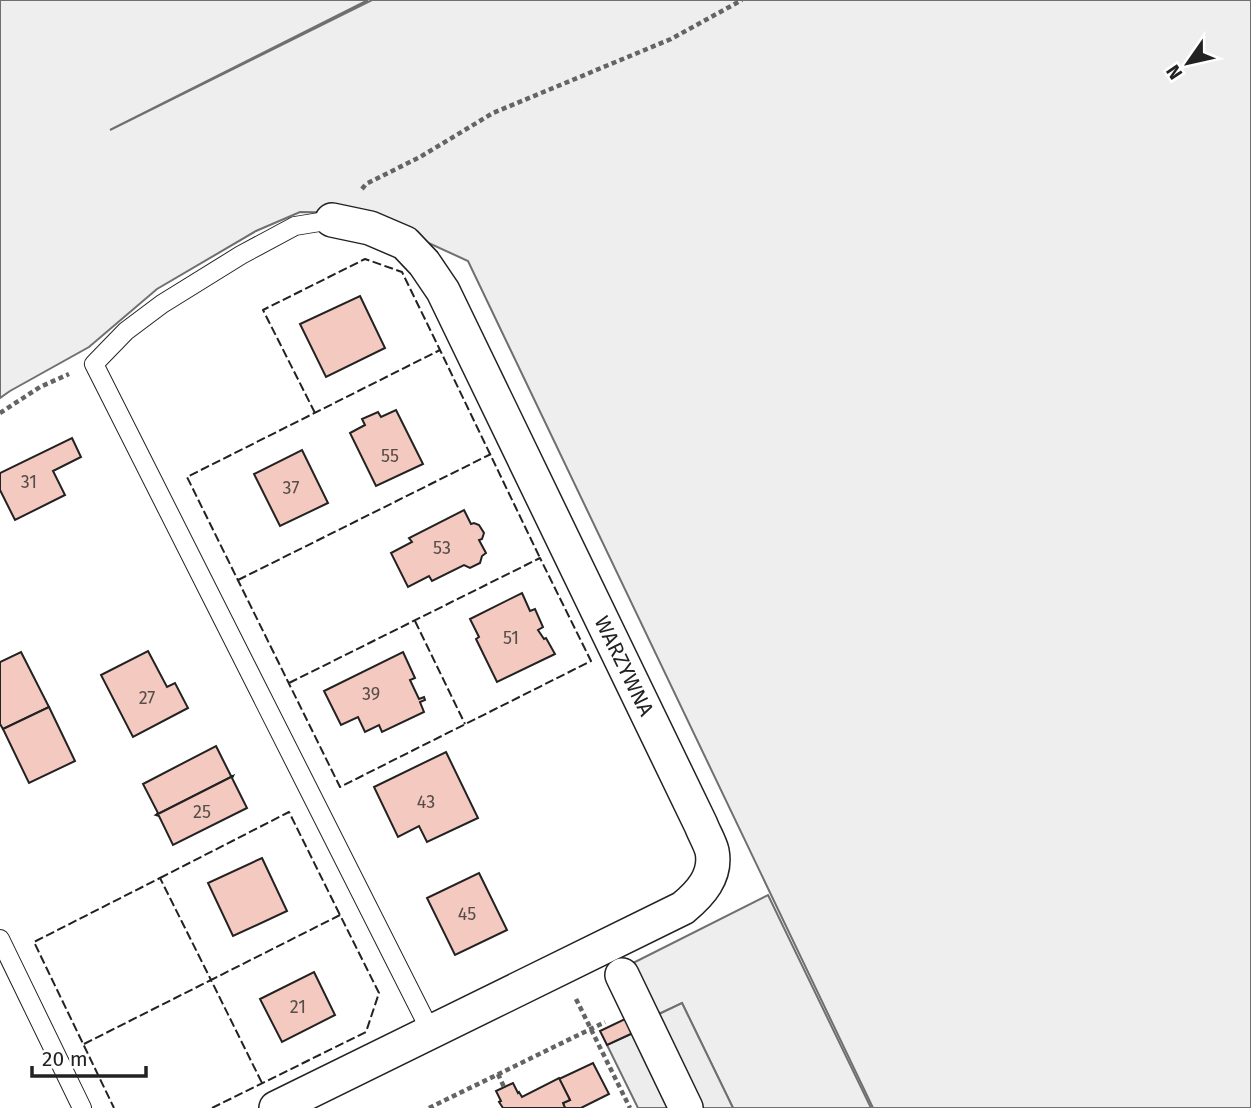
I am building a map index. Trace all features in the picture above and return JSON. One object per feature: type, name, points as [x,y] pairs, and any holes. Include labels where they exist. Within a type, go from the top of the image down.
[{"type":"street","name":"WARZYWNA","points":[[276,1108],[683,908],[699,894],[711,876],[712,852],[701,825],[443,291],[424,263],[405,243],[370,228],[332,220]]},
{"type":"street","points":[[622,975],[686,1108]]},
{"type":"lane","points":[[332,220],[295,226],[240,255],[162,304],[125,331],[94,364],[431,1032]]},
{"type":"lane","points":[[0,939],[82,1108]]},
{"type":"path","points":[[332,220],[366,184],[420,157],[493,113],[671,39],[742,0]]},
{"type":"path","points":[[0,412],[40,387],[94,364]]},
{"type":"path","points":[[579,1004],[630,1108]]},
{"type":"path","points":[[429,1108],[637,1006]]},
{"type":"path","points":[[498,1074],[504,1087]]},
{"type":"shaded area","points":[[0,0],[368,0],[110,130],[372,0],[1251,0],[1251,1108],[873,1108],[468,261],[363,213],[300,212],[256,231],[157,289],[89,347],[0,398]]},
{"type":"shaded area","points":[[768,895],[871,1108],[733,1108],[682,1003],[661,1013],[655,1012],[631,964]]},
{"type":"shaded area","points":[[682,1003],[733,1108],[702,1108],[657,1015]]},
{"type":"shaded area","points":[[633,1033],[669,1108],[638,1108],[607,1045]]},
{"type":"building","points":[[360,296],[385,348],[326,377],[300,324]]},
{"type":"building","points":[[396,410],[423,464],[376,486],[350,433],[365,425],[362,419],[378,412],[381,417]]},
{"type":"building","points":[[72,438],[81,457],[53,471],[65,495],[15,520],[0,490],[0,473]]},
{"type":"building","points":[[302,450],[328,503],[280,526],[254,474]]},
{"type":"building","points":[[464,510],[471,524],[479,525],[484,533],[479,540],[486,553],[480,563],[470,568],[464,565],[432,581],[429,576],[408,587],[391,553],[412,542],[409,538]]},
{"type":"building","points":[[522,593],[530,611],[535,609],[543,627],[538,630],[555,654],[497,682],[476,639],[479,637],[470,619]]},
{"type":"building","points":[[148,651],[167,687],[175,683],[188,708],[133,737],[101,675]]},
{"type":"building","points":[[21,652],[49,707],[3,729],[0,724],[0,662]]},
{"type":"building","points":[[403,652],[415,678],[410,680],[419,699],[424,697],[425,700],[420,702],[424,712],[382,732],[379,725],[365,732],[358,717],[341,725],[324,691]]},
{"type":"building","points":[[49,707],[75,761],[29,783],[3,729]]},
{"type":"building","points":[[216,746],[233,776],[156,815],[158,813],[143,784]]},
{"type":"building","points":[[446,752],[478,818],[427,842],[419,826],[398,837],[374,787]]},
{"type":"building","points":[[233,776],[247,808],[173,845],[159,816],[156,815]]},
{"type":"building","points":[[262,858],[287,911],[233,936],[208,883]]},
{"type":"building","points":[[479,873],[507,930],[455,955],[427,898]]},
{"type":"building","points":[[314,972],[335,1015],[282,1042],[260,999]]},
{"type":"building","points":[[625,1019],[633,1033],[607,1045],[600,1031]]},
{"type":"building","points":[[593,1063],[609,1094],[581,1108],[565,1108],[563,1103],[570,1100],[559,1079]]},
{"type":"building","points":[[559,1078],[570,1100],[563,1103],[565,1108],[503,1108],[499,1102],[501,1101],[496,1091],[513,1083],[522,1097]]},
{"type":"fence","points":[[315,413],[263,310],[365,259],[402,272],[440,350]]},
{"type":"fence","points":[[289,683],[540,558],[591,661],[340,787],[187,477],[440,350],[540,558]]},
{"type":"fence","points":[[238,580],[491,454]]},
{"type":"fence","points":[[415,621],[465,724]]},
{"type":"fence","points":[[160,878],[289,812],[340,915]]},
{"type":"fence","points":[[84,1044],[211,980],[160,878],[34,942],[114,1108]]},
{"type":"fence","points":[[212,1108],[366,1032],[379,993],[340,915],[211,980],[262,1083]]}]
